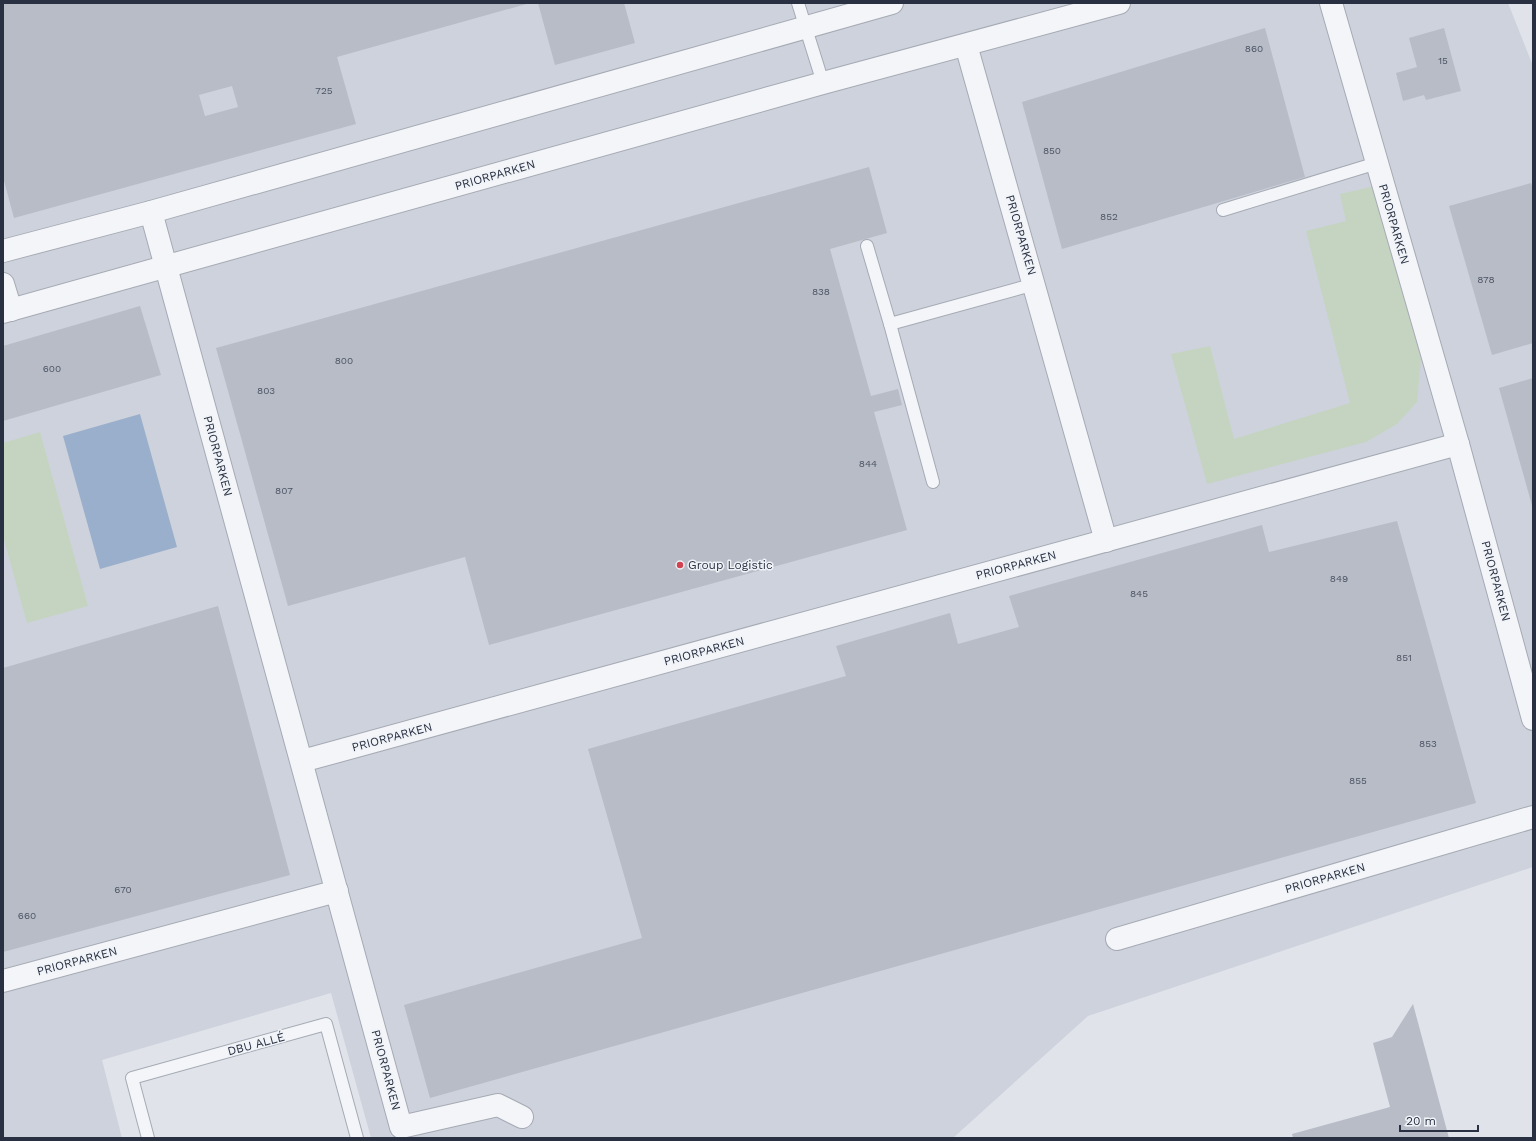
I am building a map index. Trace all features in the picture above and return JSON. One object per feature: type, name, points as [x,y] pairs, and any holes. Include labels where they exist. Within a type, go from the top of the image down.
[{"type":"street","points":[[3,251],[151,212],[892,3]]},
{"type":"street","name":"PRIORPARKEN","points":[[3,284],[7,311],[823,83],[1119,3]]},
{"type":"street","name":"PRIORPARKEN","points":[[1331,3],[1458,444],[1533,718]]},
{"type":"street","name":"PRIORPARKEN","points":[[966,45],[1035,284],[1106,540]]},
{"type":"street","name":"PRIORPARKEN","points":[[151,212],[401,1127],[498,1105],[522,1117]]},
{"type":"street","name":"PRIORPARKEN","points":[[302,761],[1458,444]]},
{"type":"street","name":"PRIORPARKEN","points":[[1117,939],[1533,818]]},
{"type":"street","name":"PRIORPARKEN","points":[[3,981],[337,891]]},
{"type":"lane","points":[[798,3],[823,83]]},
{"type":"lane","points":[[1223,210],[1377,163]]},
{"type":"lane","points":[[867,246],[890,324],[932,482]]},
{"type":"lane","points":[[890,324],[1035,284]]},
{"type":"lane","name":"DBU ALLÉ","points":[[148,1138],[132,1078],[326,1024],[357,1138]]},
{"type":"shaded area","points":[[3,3],[1508,3],[1533,66],[1533,867],[1088,1016],[953,1138],[371,1138],[331,993],[102,1060],[122,1138],[3,1138]]},
{"type":"green space","points":[[1375,186],[1421,359],[1417,402],[1397,424],[1366,442],[1207,484],[1171,354],[1210,346],[1234,439],[1350,403],[1306,231],[1346,221],[1340,194]]},
{"type":"green space","points":[[40,432],[88,606],[27,623],[3,536],[3,443]]},
{"type":"water","points":[[140,414],[177,547],[100,569],[63,436]]},
{"type":"building","points":[[3,3],[530,3],[337,57],[356,124],[14,218],[3,177]],"holes":[[[232,86],[238,107],[205,116],[199,95]]]},
{"type":"building","points":[[538,3],[624,3],[635,43],[555,65]]},
{"type":"building","points":[[1265,28],[1305,177],[1062,249],[1022,102]]},
{"type":"building","points":[[1444,28],[1461,91],[1426,100],[1424,95],[1403,101],[1396,73],[1417,67],[1409,38]]},
{"type":"building","points":[[869,167],[887,233],[830,249],[871,396],[898,389],[902,405],[874,412],[907,530],[489,645],[465,557],[288,606],[216,348]]},
{"type":"building","points":[[1531,183],[1533,189],[1533,343],[1492,355],[1449,206]]},
{"type":"building","points":[[140,306],[161,375],[3,421],[3,346]]},
{"type":"building","points":[[1533,378],[1533,509],[1499,388]]},
{"type":"building","points":[[1397,521],[1476,803],[430,1098],[404,1005],[642,938],[588,749],[846,676],[836,646],[950,613],[958,644],[1019,627],[1009,596],[1262,525],[1269,552]]},
{"type":"building","points":[[218,606],[290,875],[3,952],[3,668]]},
{"type":"building","points":[[1413,1004],[1449,1138],[1293,1138],[1292,1134],[1390,1107],[1373,1043],[1392,1037]]},
{"type":"place","name":"Group Logistic","points":[[680,565]]}]
